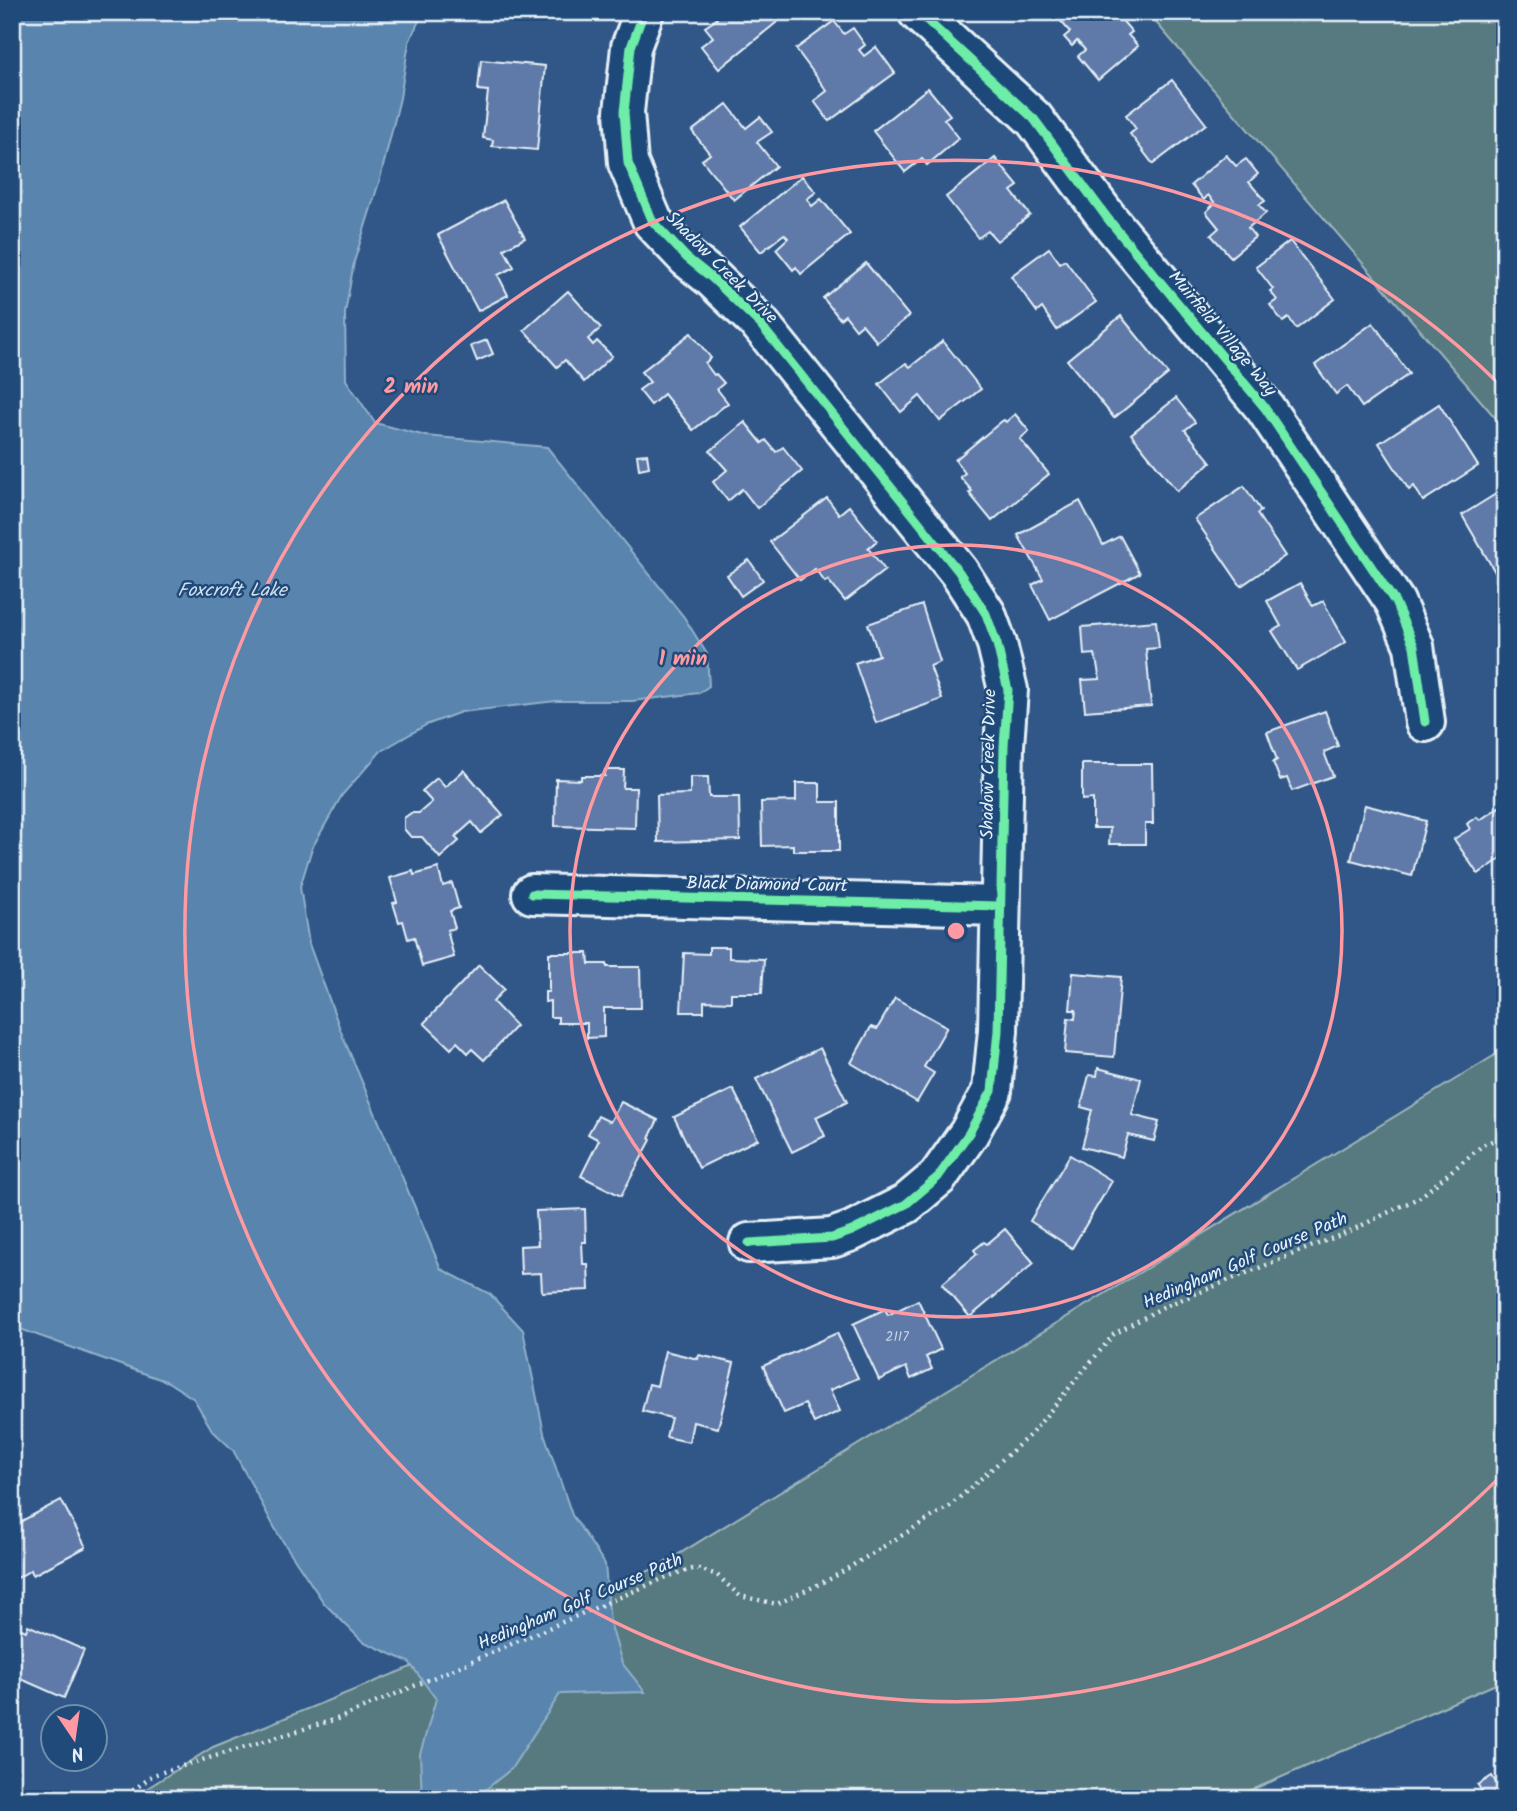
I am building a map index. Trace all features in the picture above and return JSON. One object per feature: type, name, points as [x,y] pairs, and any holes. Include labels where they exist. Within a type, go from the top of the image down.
[{"type":"street","name":"Shadow Creek Drive","points":[[644,12],[631,47],[624,112],[628,163],[653,222],[687,258],[760,324],[959,572],[986,614],[997,644],[1008,690],[1004,746],[998,1031],[992,1091],[969,1133],[938,1177],[906,1204],[832,1238],[750,1243]]},
{"type":"street","name":"Muirfield Village Way","points":[[918,12],[1034,119],[1108,219],[1265,408],[1395,602],[1414,646],[1425,722]]},
{"type":"street","name":"Black Diamond Court","points":[[532,894],[1000,906]]},
{"type":"green space","points":[[1147,12],[1505,12],[1505,429]]},
{"type":"green space","points":[[1505,1049],[1505,1680],[1231,1799],[130,1799],[213,1747],[656,1568]]},
{"type":"water","name":"Foxcroft Lake","points":[[12,12],[423,12],[409,42],[400,98],[380,179],[354,262],[345,313],[346,380],[375,423],[426,436],[547,447],[684,617],[707,654],[709,686],[699,693],[632,701],[556,701],[461,712],[426,725],[381,751],[342,795],[312,848],[300,887],[309,944],[343,1037],[441,1269],[490,1294],[523,1330],[544,1433],[572,1515],[605,1564],[610,1622],[622,1663],[645,1692],[560,1694],[511,1769],[474,1799],[422,1798],[420,1754],[436,1699],[409,1662],[362,1641],[324,1603],[278,1534],[233,1450],[212,1430],[194,1399],[168,1382],[12,1326]]},
{"type":"building","points":[[1069,12],[1115,12],[1132,32],[1128,35],[1138,46],[1098,80],[1078,56],[1085,50],[1077,41],[1072,46],[1064,37],[1070,32],[1060,20]]},
{"type":"building","points":[[713,13],[787,14],[719,69],[701,46],[713,37],[705,27],[717,19]]},
{"type":"building","points":[[834,21],[844,34],[853,28],[865,45],[859,50],[864,56],[876,47],[895,73],[829,121],[814,101],[827,91],[796,49]]},
{"type":"building","points":[[481,60],[545,66],[537,150],[492,146],[493,140],[483,138],[488,91],[478,90]]},
{"type":"building","points":[[1172,80],[1206,124],[1153,164],[1130,134],[1136,129],[1126,115]]},
{"type":"building","points":[[928,88],[950,115],[944,119],[959,138],[927,165],[922,159],[905,172],[873,131]]},
{"type":"building","points":[[727,104],[746,128],[760,117],[772,132],[757,142],[776,166],[734,200],[702,160],[710,154],[692,131]]},
{"type":"building","points":[[1226,155],[1236,166],[1246,159],[1258,174],[1249,182],[1265,201],[1259,205],[1266,213],[1248,228],[1255,237],[1231,257],[1211,235],[1219,228],[1206,212],[1215,203],[1208,195],[1204,200],[1191,185]]},
{"type":"building","points":[[995,158],[1018,186],[1011,191],[1030,215],[997,241],[988,231],[978,238],[946,197]]},
{"type":"building","points":[[802,176],[816,192],[807,199],[812,206],[821,199],[850,234],[801,274],[796,267],[793,270],[776,249],[788,238],[784,234],[761,252],[740,227]]},
{"type":"building","points":[[504,200],[525,238],[504,249],[514,267],[498,275],[508,295],[478,311],[438,235]]},
{"type":"building","points":[[1290,241],[1335,299],[1296,329],[1289,318],[1283,322],[1270,305],[1277,300],[1270,291],[1273,289],[1256,267]]},
{"type":"building","points":[[1049,248],[1060,263],[1065,260],[1096,302],[1057,330],[1042,308],[1037,312],[1011,276]]},
{"type":"building","points":[[866,263],[909,316],[877,342],[862,324],[856,329],[845,315],[840,319],[823,298]]},
{"type":"building","points":[[568,291],[601,328],[588,339],[593,345],[597,341],[612,356],[584,382],[565,360],[557,367],[524,330]]},
{"type":"building","points":[[1121,316],[1168,374],[1114,418],[1067,360]]},
{"type":"building","points":[[1373,323],[1409,374],[1362,407],[1347,386],[1336,394],[1315,365]]},
{"type":"building","points":[[691,333],[711,358],[705,363],[724,383],[717,389],[728,403],[693,430],[664,394],[651,405],[639,390],[650,382],[641,372]]},
{"type":"building","points":[[487,340],[493,354],[477,361],[471,346]]},
{"type":"building","points":[[943,341],[981,389],[940,421],[920,396],[901,412],[879,384],[906,363],[910,367]]},
{"type":"building","points":[[1176,398],[1195,422],[1185,430],[1211,462],[1177,491],[1131,434]]},
{"type":"building","points":[[1439,404],[1478,466],[1423,501],[1414,486],[1409,490],[1379,443]]},
{"type":"building","points":[[1015,414],[1029,431],[1020,439],[1049,474],[992,521],[969,493],[972,491],[960,477],[965,473],[955,460],[1002,421],[1006,422]]},
{"type":"building","points":[[745,422],[762,443],[766,440],[776,452],[783,447],[802,471],[757,508],[742,489],[728,501],[713,482],[727,470],[710,451]]},
{"type":"building","points":[[647,454],[649,467],[639,469],[637,455]]},
{"type":"building","points":[[1244,486],[1261,511],[1257,514],[1285,556],[1241,586],[1195,519]]},
{"type":"building","points":[[1504,489],[1505,576],[1499,579],[1462,515]]},
{"type":"building","points":[[827,498],[839,514],[849,506],[877,541],[868,548],[885,570],[845,601],[815,569],[800,580],[770,542]]},
{"type":"building","points":[[1080,501],[1103,545],[1120,536],[1140,573],[1050,620],[1032,585],[1043,579],[1018,535]]},
{"type":"building","points":[[749,560],[763,580],[741,596],[727,575]]},
{"type":"building","points":[[1300,583],[1313,606],[1323,601],[1346,642],[1297,670],[1272,631],[1281,626],[1267,601]]},
{"type":"building","points":[[922,605],[940,662],[930,666],[942,699],[876,723],[855,663],[879,655],[868,624]]},
{"type":"building","points":[[1156,621],[1159,648],[1146,649],[1151,706],[1085,711],[1082,680],[1100,679],[1095,654],[1084,655],[1082,627]]},
{"type":"building","points":[[1325,711],[1338,746],[1324,752],[1333,776],[1292,791],[1287,778],[1280,780],[1273,762],[1277,760],[1267,732]]},
{"type":"building","points":[[1082,764],[1152,764],[1153,824],[1145,824],[1145,844],[1109,844],[1110,828],[1093,828],[1093,799],[1082,800]]},
{"type":"building","points":[[464,770],[503,815],[481,833],[472,822],[455,837],[459,841],[440,858],[422,837],[411,837],[404,829],[404,818],[411,813],[419,813],[432,802],[422,791],[437,778],[445,787]]},
{"type":"building","points":[[605,770],[624,770],[623,788],[636,788],[635,828],[555,826],[556,779],[581,780],[581,776],[605,776]]},
{"type":"building","points":[[690,777],[708,777],[709,797],[739,797],[740,840],[658,842],[657,795],[690,794]]},
{"type":"building","points":[[796,783],[820,783],[820,802],[839,802],[839,851],[793,851],[793,845],[762,846],[761,802],[796,801]]},
{"type":"building","points":[[1505,803],[1505,856],[1478,874],[1454,839],[1470,829],[1467,824],[1469,822],[1477,817],[1480,820]]},
{"type":"building","points":[[1365,805],[1426,821],[1412,876],[1351,860]]},
{"type":"building","points":[[438,868],[443,886],[452,883],[459,908],[450,911],[455,928],[447,930],[454,957],[422,966],[414,937],[408,939],[403,921],[399,922],[390,878],[413,871],[414,875]]},
{"type":"building","points":[[709,947],[729,947],[729,958],[764,959],[762,993],[731,993],[731,1002],[704,1001],[704,1012],[681,1012],[684,953],[709,954]]},
{"type":"building","points":[[549,953],[588,953],[589,964],[640,967],[641,1008],[604,1008],[604,1037],[587,1038],[587,1023],[558,1023],[558,1017],[550,1017],[550,1001],[545,1002],[545,992],[549,992]]},
{"type":"building","points":[[479,965],[504,989],[493,1002],[516,1026],[484,1060],[472,1049],[468,1053],[457,1042],[451,1049],[424,1023]]},
{"type":"building","points":[[1073,973],[1121,977],[1114,1057],[1065,1053],[1068,1018],[1075,1019],[1076,1010],[1070,1010]]},
{"type":"building","points":[[895,998],[947,1027],[924,1067],[934,1073],[917,1102],[851,1063],[871,1027],[877,1029]]},
{"type":"building","points":[[820,1048],[847,1102],[816,1117],[825,1136],[792,1152],[756,1079]]},
{"type":"building","points":[[1098,1068],[1141,1079],[1132,1115],[1159,1122],[1154,1141],[1128,1135],[1122,1157],[1082,1147],[1092,1110],[1081,1107],[1089,1075],[1097,1076]]},
{"type":"building","points":[[733,1089],[758,1139],[699,1168],[674,1117]]},
{"type":"building","points":[[621,1102],[658,1120],[649,1138],[651,1140],[621,1196],[581,1176],[599,1140],[588,1134],[598,1116],[610,1122]]},
{"type":"building","points":[[1070,1155],[1112,1181],[1072,1248],[1030,1221]]},
{"type":"building","points":[[585,1209],[586,1242],[582,1242],[583,1264],[588,1264],[589,1290],[542,1292],[541,1273],[521,1274],[520,1246],[538,1245],[536,1211]]},
{"type":"building","points":[[1005,1229],[1034,1263],[970,1317],[942,1284],[977,1254],[974,1250],[984,1242],[987,1244]]},
{"type":"building","points":[[918,1300],[941,1349],[926,1357],[932,1369],[911,1379],[906,1367],[879,1380],[853,1324],[885,1309],[888,1315]]},
{"type":"building","points":[[837,1333],[858,1378],[830,1390],[840,1411],[814,1423],[805,1404],[784,1413],[763,1366]]},
{"type":"building","points":[[665,1351],[698,1359],[699,1355],[734,1363],[718,1428],[693,1422],[689,1442],[666,1437],[671,1418],[642,1411],[649,1384],[657,1386]]},
{"type":"building","points":[[61,1500],[86,1547],[33,1575],[31,1570],[12,1581],[12,1526]]},
{"type":"building","points":[[12,1625],[26,1631],[28,1625],[84,1650],[64,1698],[12,1675]]},
{"type":"building","points":[[1492,1776],[1500,1789],[1486,1798],[1478,1785]]},
{"type":"cycle path","points":[[644,12],[631,47],[624,112],[628,163],[653,222],[687,258],[760,324],[959,572],[986,614],[997,644],[1008,690],[1004,746],[998,1031],[992,1091],[969,1133],[938,1177],[906,1204],[832,1238],[749,1243]]},
{"type":"cycle path","points":[[918,12],[1034,119],[1108,219],[1265,408],[1395,602],[1414,646],[1425,722]]},
{"type":"cycle path","points":[[532,894],[1000,906]]}]
